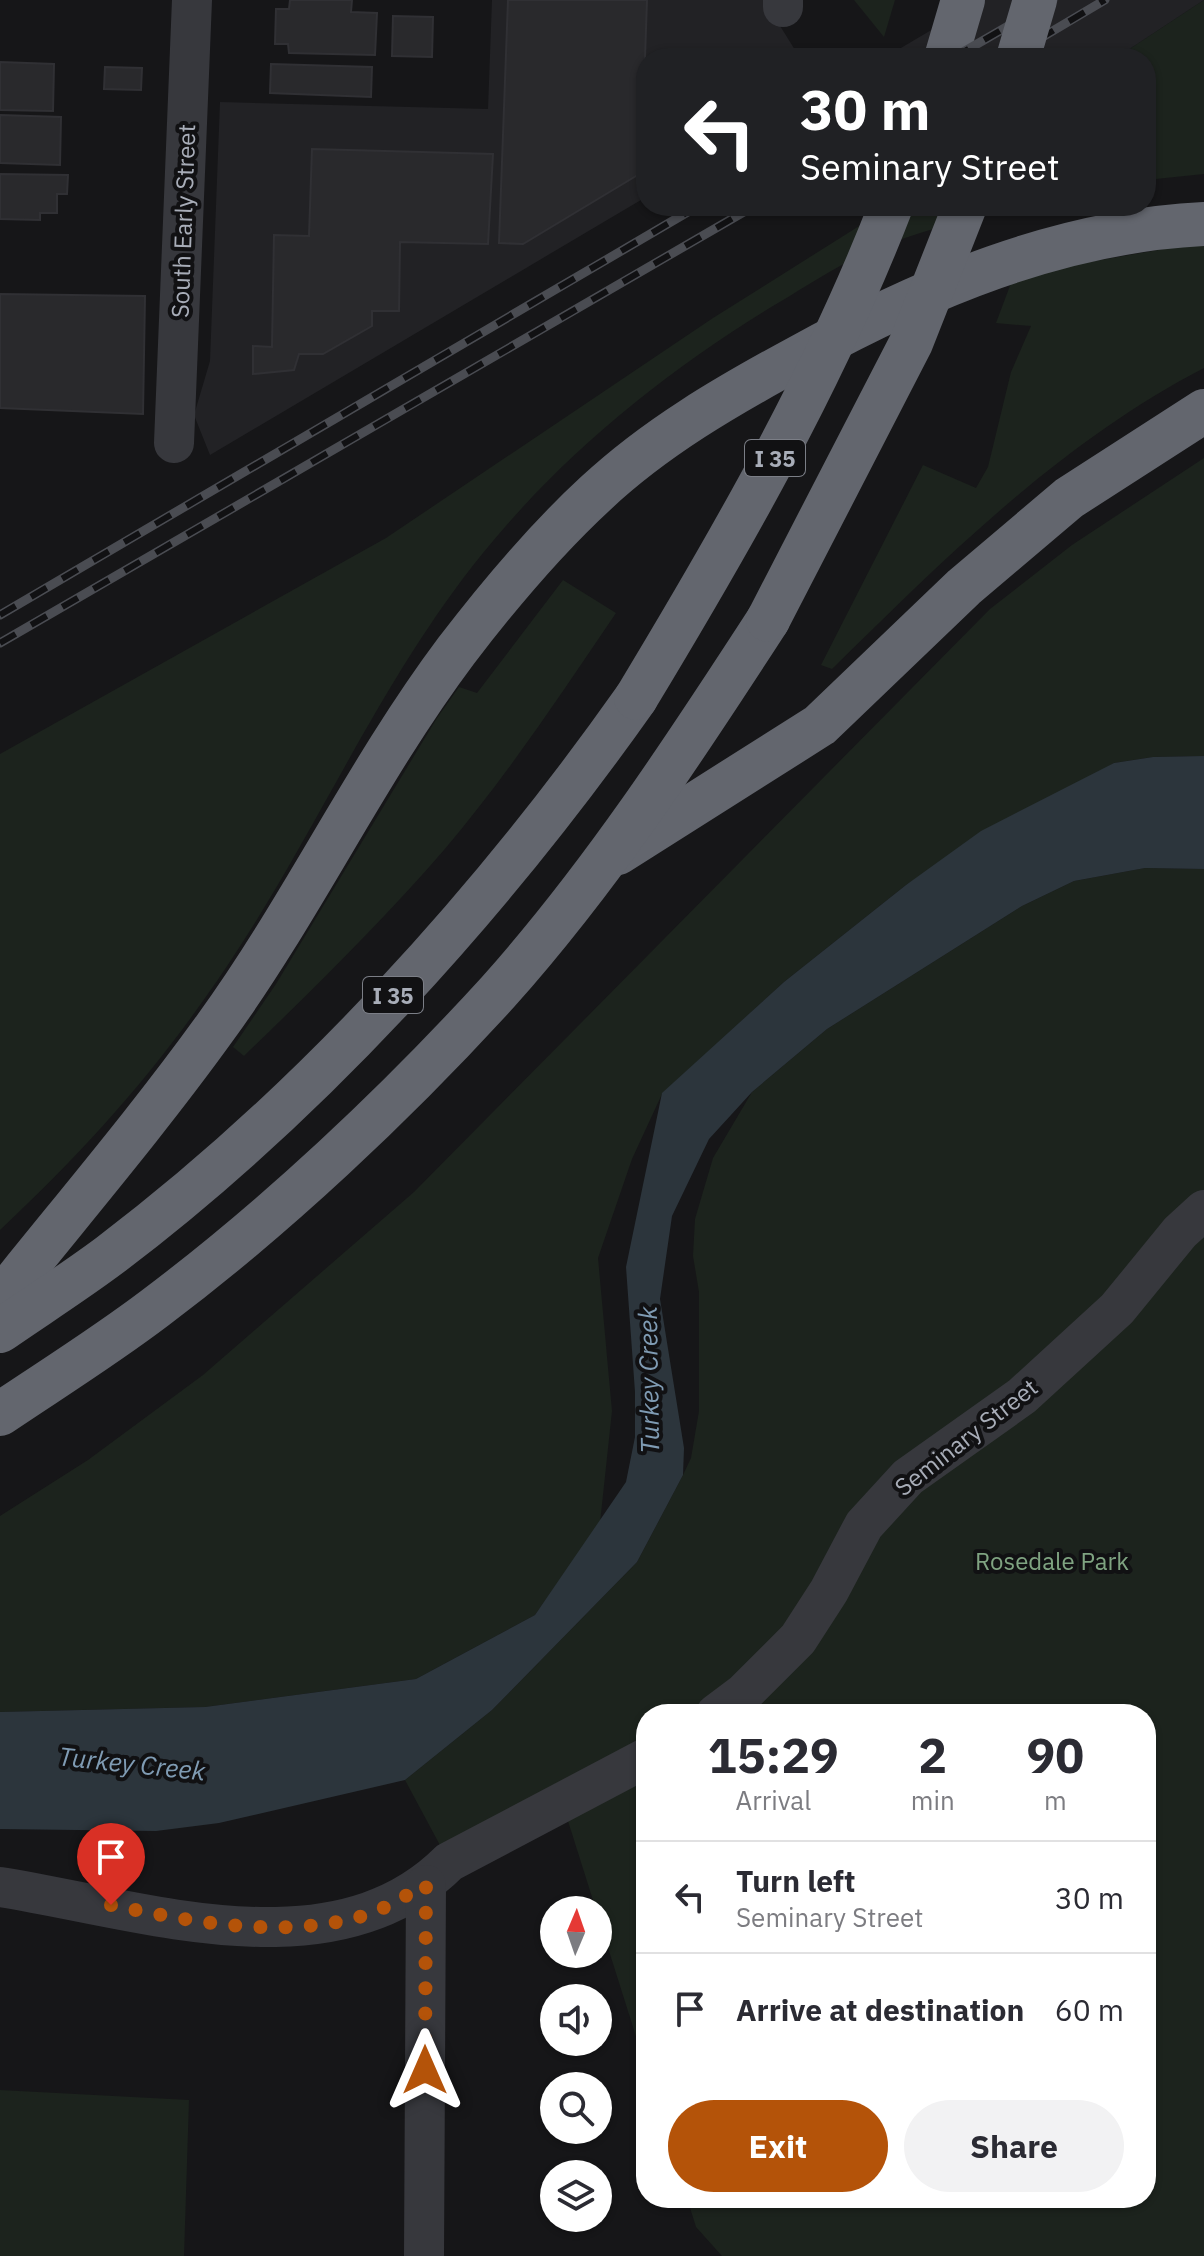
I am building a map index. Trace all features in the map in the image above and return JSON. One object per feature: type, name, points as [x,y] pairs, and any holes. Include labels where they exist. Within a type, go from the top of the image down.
[{"type":"highway","points":[[949,48],[963,0]]},
{"type":"highway","points":[[1021,48],[1035,0]]},
{"type":"highway","name":"I 35","points":[[0,1331],[110,1255],[241,1144],[359,1033],[479,903],[581,775],[636,698],[729,544],[805,401],[887,216]]},
{"type":"highway","name":"I 35","points":[[0,1414],[154,1309],[249,1233],[354,1137],[498,992],[599,865],[698,728],[768,620],[911,343],[961,216]]},
{"type":"highway","points":[[0,1300],[215,1028],[278,933],[374,771],[456,652],[523,569],[596,493],[679,426],[844,332],[922,295],[1060,245],[1151,226],[1204,224]]},
{"type":"highway","points":[[599,865],[820,725],[964,587],[1069,498],[1204,411]]},
{"type":"street","name":"South Early Street","points":[[174,443],[192,0]]},
{"type":"street","name":"Seminary Street","points":[[729,1704],[798,1639],[829,1591],[864,1525],[908,1477],[1022,1396],[1117,1309],[1204,1210]]},
{"type":"street","points":[[0,1887],[195,1922],[263,1928],[367,1915],[426,1885],[449,1862],[636,1763]]},
{"type":"street","points":[[424,2256],[426,1885]]},
{"type":"shaded area","points":[[492,0],[764,0],[794,48],[636,48],[636,203],[210,455],[194,415],[210,361],[220,102],[488,109]]},
{"type":"shaded area","points":[[982,0],[1204,0],[1131,48],[901,48]]},
{"type":"green space","points":[[854,0],[895,0],[884,37]]},
{"type":"green space","points":[[1204,0],[1204,174],[1156,179],[1156,48],[1131,48]]},
{"type":"green space","points":[[875,216],[982,216],[900,240],[830,272],[697,356],[620,415],[548,481],[483,553],[417,645],[274,891],[189,1020],[132,1093],[70,1161],[0,1230],[0,754],[386,538],[713,318]]},
{"type":"green space","points":[[1204,242],[1204,368],[1101,431],[1053,466],[962,544],[832,669],[821,665],[923,465],[976,488],[988,467],[1011,372],[1031,326],[996,323],[1014,275]]},
{"type":"green space","points":[[1204,458],[1204,756],[1153,757],[1114,763],[906,885],[784,982],[662,1094],[632,1159],[598,1258],[612,1411],[600,1523],[535,1615],[416,1679],[205,1707],[0,1712],[0,1516],[88,1460],[203,1375],[414,1192],[990,609],[1072,545]]},
{"type":"green space","points":[[563,580],[616,613],[512,764],[444,850],[371,930],[244,1056],[233,1047],[276,984],[437,718],[459,687],[477,693]]},
{"type":"green space","name":"Rosedale Park","points":[[1145,868],[1204,869],[1204,2256],[722,2256],[696,2227],[690,2208],[1156,2208],[1156,1704],[636,1704],[636,2036],[612,1960],[612,1896],[592,1896],[562,1802],[449,1862],[405,1780],[492,1710],[637,1562],[683,1475],[691,1458],[699,1411],[699,1292],[693,1256],[695,1219],[713,1158],[752,1092],[827,1029],[1022,906],[1074,881]]},
{"type":"green space","points":[[0,2090],[189,2100],[184,2256],[0,2256]]},
{"type":"water","name":"Turkey Creek","points":[[1204,756],[1204,869],[1145,868],[1074,881],[1022,906],[827,1029],[752,1092],[709,1139],[672,1216],[660,1299],[684,1448],[683,1475],[637,1562],[492,1710],[405,1780],[219,1823],[156,1831],[0,1829],[0,1712],[205,1707],[416,1679],[535,1615],[626,1482],[635,1437],[635,1392],[626,1267],[662,1093],[784,982],[906,885],[981,831],[1114,763],[1153,757]]},
{"type":"building","points":[[290,0],[352,0],[351,12],[377,13],[375,55],[289,53],[288,44],[275,44],[276,9],[289,9]]},
{"type":"building","points":[[508,0],[647,0],[645,48],[636,48],[636,176],[523,244],[499,243]]},
{"type":"building","points":[[393,16],[433,17],[432,57],[392,56]]},
{"type":"building","points":[[0,62],[54,64],[53,111],[0,110]]},
{"type":"building","points":[[271,64],[372,67],[371,97],[270,93]]},
{"type":"building","points":[[105,67],[142,68],[141,90],[104,89]]},
{"type":"building","points":[[0,115],[61,117],[60,165],[0,163]]},
{"type":"building","points":[[312,149],[493,154],[488,244],[400,242],[399,311],[372,311],[372,326],[323,354],[299,354],[294,370],[253,374],[253,346],[272,347],[274,235],[309,236]]},
{"type":"building","points":[[0,174],[68,175],[67,194],[57,194],[57,213],[40,213],[40,220],[0,219]]},
{"type":"building","points":[[0,294],[145,296],[143,414],[0,408]]},
{"type":"railway","points":[[970,48],[1053,0]]},
{"type":"railway","points":[[1024,48],[1105,0]]},
{"type":"railway","points":[[0,615],[681,216]]},
{"type":"railway","points":[[0,643],[737,216]]},
{"type":"route","points":[[111,1905],[195,1922],[263,1928],[367,1915],[426,1885],[425,2070]]}]
